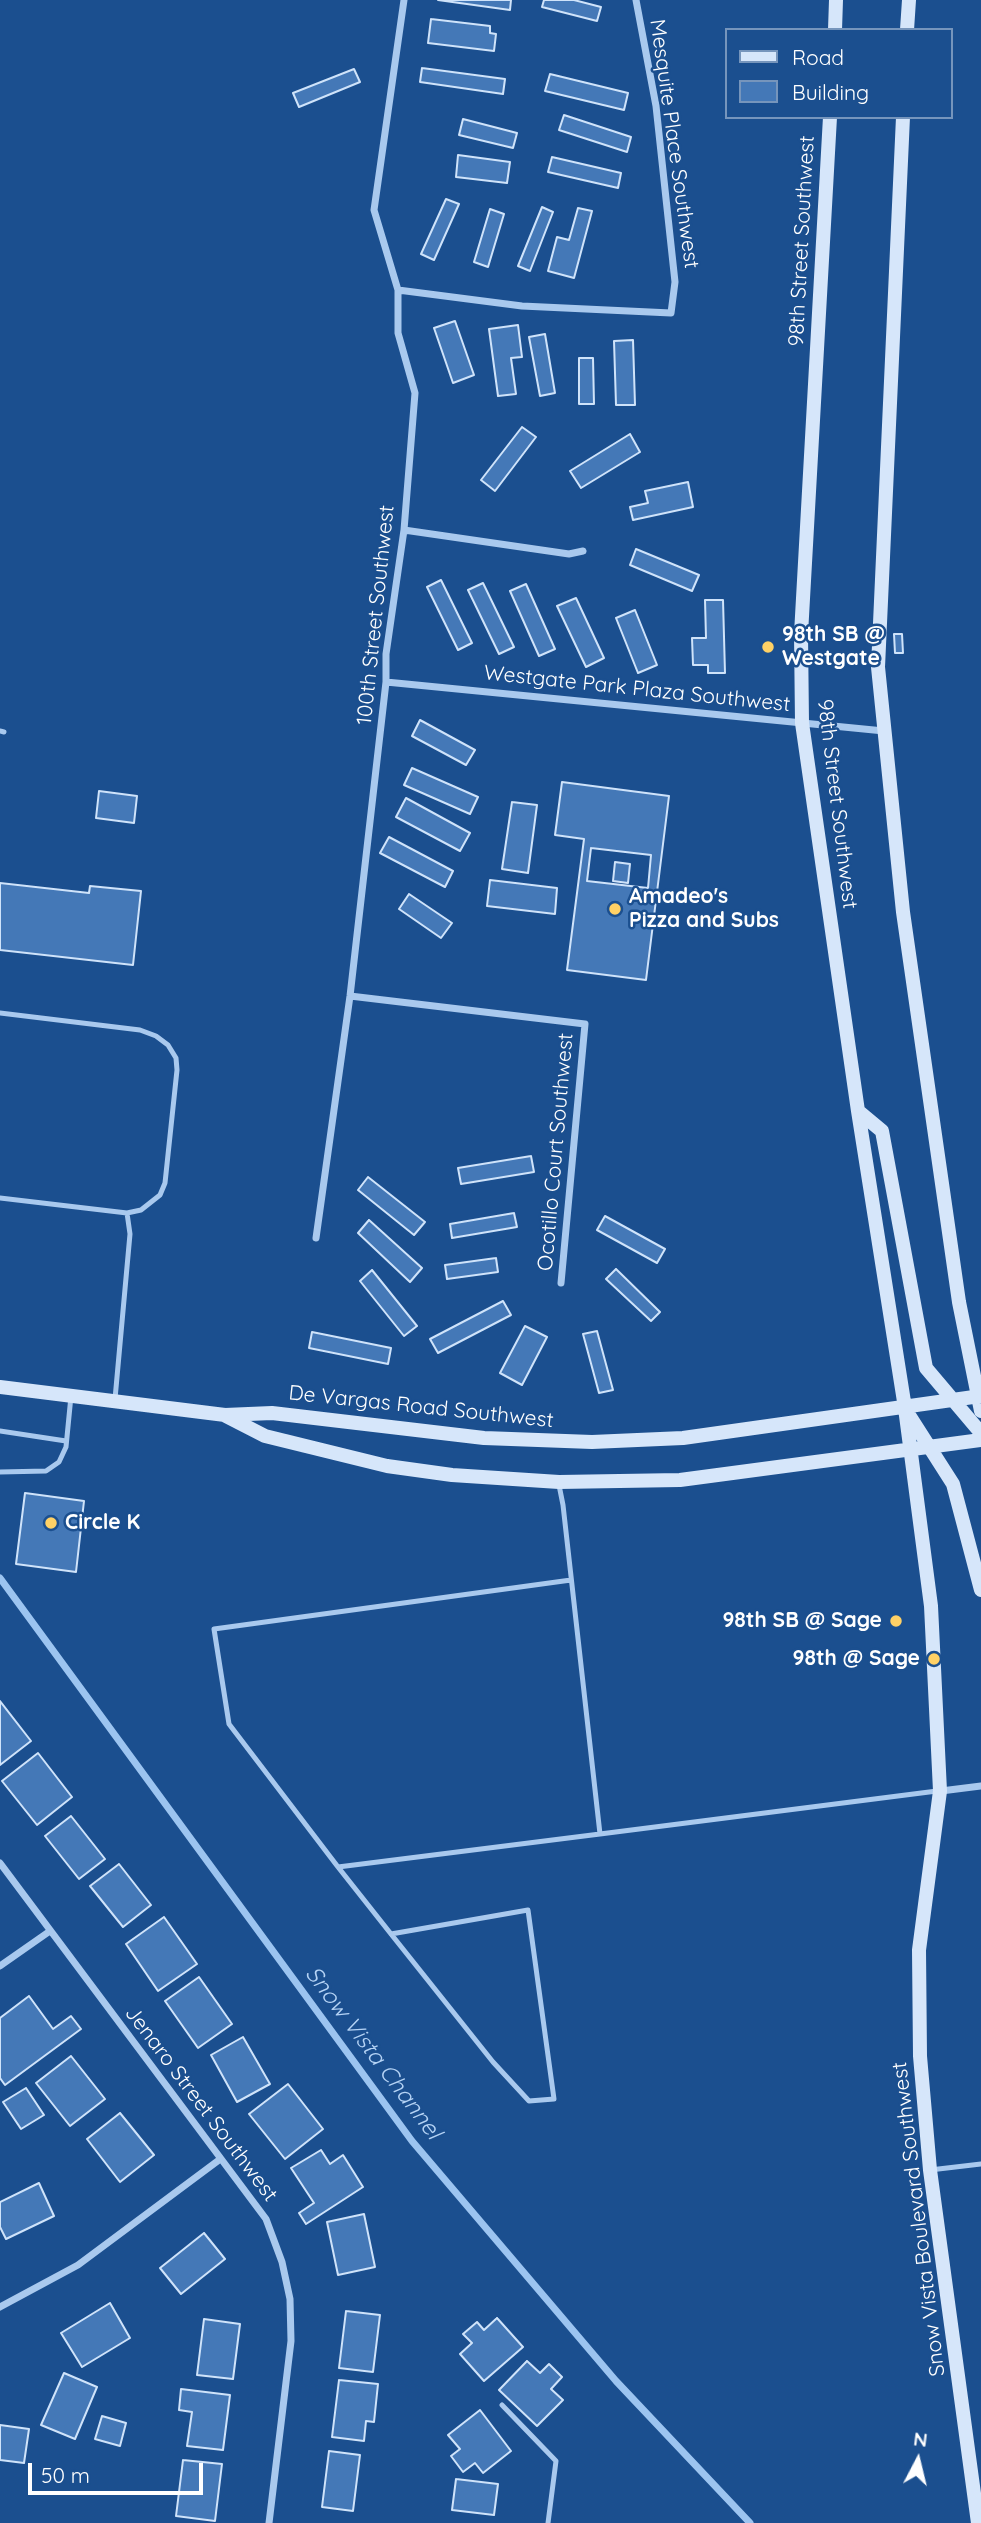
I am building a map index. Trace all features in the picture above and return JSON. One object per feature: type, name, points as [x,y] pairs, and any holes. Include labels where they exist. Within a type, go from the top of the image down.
[{"type":"main road","points":[[835,28],[836,0]]},
{"type":"main road","points":[[907,28],[909,0]]},
{"type":"main road","name":"98th Street Southwest","points":[[830,119],[801,634],[802,723],[858,1111],[905,1408]]},
{"type":"main road","points":[[904,119],[878,667],[903,912],[959,1302],[980,1401]]},
{"type":"main road","points":[[858,1111],[882,1131],[926,1368],[981,1433]]},
{"type":"main road","name":"De Vargas Road Southwest","points":[[0,1387],[225,1416],[272,1413],[484,1438],[592,1442],[683,1438],[954,1401],[980,1401]]},
{"type":"main road","points":[[905,1408],[953,1484],[976,1581],[981,1590]]},
{"type":"main road","name":"Snow Vista Boulevard Southwest","points":[[905,1408],[931,1606],[940,1791],[919,1950],[920,2056],[930,2170],[978,2523]]},
{"type":"main road","name":"De Vargas Road Southwest","points":[[225,1416],[265,1436],[387,1466],[452,1475],[559,1482],[680,1480],[981,1440]]},
{"type":"street","name":"100th Street Southwest","points":[[316,1238],[350,996],[387,682],[386,654],[404,530],[415,393],[398,333],[398,290],[374,210],[404,0]]},
{"type":"street","name":"Mesquite Place Southwest","points":[[398,290],[522,306],[671,313],[675,282],[656,106],[636,0]]},
{"type":"street","points":[[404,530],[569,555],[583,551]]},
{"type":"street","name":"Westgate Park Plaza Southwest","points":[[387,682],[885,731]]},
{"type":"street","name":"Ocotillo Court Southwest","points":[[350,996],[585,1024],[561,1283]]},
{"type":"street","points":[[940,1791],[981,1786]]},
{"type":"street","name":"Jenaro Street Southwest","points":[[0,1863],[266,2220],[282,2262],[290,2299],[291,2341],[269,2523]]},
{"type":"street","points":[[0,1966],[50,1931]]},
{"type":"street","points":[[0,2307],[78,2265],[219,2160]]},
{"type":"lane","points":[[0,1013],[140,1030],[156,1036],[176,1058],[177,1070],[165,1183],[160,1195],[141,1210],[127,1213],[0,1198]]},
{"type":"lane","points":[[115,1402],[130,1234],[127,1213]]},
{"type":"lane","points":[[0,1472],[46,1471],[59,1462],[66,1441],[71,1396]]},
{"type":"lane","points":[[0,1432],[66,1441]]},
{"type":"lane","points":[[559,1482],[600,1834]]},
{"type":"lane","points":[[391,1934],[528,1910],[554,2099],[529,2101],[493,2062],[391,1934],[338,1867],[229,1724],[214,1629],[571,1580]]},
{"type":"lane","points":[[338,1867],[902,1798],[940,1791]]},
{"type":"lane","points":[[930,2170],[981,2164]]},
{"type":"lane","points":[[502,2405],[556,2461],[548,2523]]},
{"type":"building","points":[[438,0],[511,0],[510,10]]},
{"type":"building","points":[[544,0],[574,0],[601,7],[597,21],[542,7]]},
{"type":"building","points":[[431,19],[490,26],[490,33],[496,34],[494,51],[428,43]]},
{"type":"building","points":[[422,68],[505,79],[503,94],[420,82]]},
{"type":"building","points":[[354,69],[360,82],[299,107],[293,93]]},
{"type":"building","points":[[550,74],[628,93],[624,110],[545,91]]},
{"type":"building","points":[[564,115],[631,137],[627,152],[559,130]]},
{"type":"building","points":[[463,119],[517,133],[513,148],[459,135]]},
{"type":"building","points":[[458,155],[510,162],[507,183],[456,177]]},
{"type":"building","points":[[552,157],[621,173],[618,188],[548,172]]},
{"type":"building","points":[[446,199],[459,204],[434,260],[421,254]]},
{"type":"building","points":[[542,207],[553,212],[530,271],[518,266]]},
{"type":"building","points":[[578,208],[592,211],[574,278],[548,271],[557,237],[569,240]]},
{"type":"building","points":[[490,209],[504,214],[488,267],[474,262]]},
{"type":"building","points":[[455,321],[474,375],[453,383],[434,328]]},
{"type":"building","points":[[518,325],[522,357],[511,358],[516,394],[498,396],[489,329]]},
{"type":"building","points":[[545,334],[555,393],[540,396],[529,337]]},
{"type":"building","points":[[633,340],[635,405],[616,405],[614,341]]},
{"type":"building","points":[[579,358],[593,358],[594,404],[579,404]]},
{"type":"building","points":[[522,427],[536,437],[495,491],[481,480]]},
{"type":"building","points":[[630,434],[640,452],[581,488],[570,471]]},
{"type":"building","points":[[688,482],[693,507],[633,520],[630,507],[648,503],[645,491]]},
{"type":"building","points":[[636,549],[699,575],[692,591],[630,565]]},
{"type":"building","points":[[441,580],[472,643],[458,650],[427,587]]},
{"type":"building","points":[[483,583],[514,647],[499,654],[468,590]]},
{"type":"building","points":[[526,584],[555,649],[539,656],[510,591]]},
{"type":"building","points":[[576,598],[604,658],[586,667],[557,606]]},
{"type":"building","points":[[705,600],[723,600],[725,673],[708,673],[708,665],[693,665],[692,638],[706,638]]},
{"type":"building","points":[[635,610],[657,665],[638,673],[616,618]]},
{"type":"building","points":[[894,634],[902,634],[903,653],[895,653]]},
{"type":"building","points":[[420,720],[475,750],[466,765],[412,736]]},
{"type":"building","points":[[412,768],[478,797],[470,814],[404,785]]},
{"type":"building","points":[[562,782],[669,796],[646,980],[567,970],[584,839],[555,835]],"holes":[[[591,848],[651,855],[648,888],[587,881]]]},
{"type":"building","points":[[99,791],[137,796],[134,823],[96,818]]},
{"type":"building","points":[[406,798],[470,833],[460,851],[396,817]]},
{"type":"building","points":[[512,802],[537,805],[528,873],[502,869]]},
{"type":"building","points":[[389,837],[453,871],[445,887],[380,853]]},
{"type":"building","points":[[615,862],[630,864],[628,883],[613,881]]},
{"type":"building","points":[[490,880],[557,888],[555,914],[487,906]]},
{"type":"building","points":[[0,883],[89,893],[90,886],[141,891],[133,965],[0,950]]},
{"type":"building","points":[[409,894],[452,923],[441,938],[399,909]]},
{"type":"building","points":[[531,1156],[534,1172],[461,1184],[458,1168]]},
{"type":"building","points":[[368,1177],[425,1222],[414,1235],[358,1190]]},
{"type":"building","points":[[514,1213],[517,1227],[452,1238],[450,1224]]},
{"type":"building","points":[[605,1216],[665,1249],[657,1263],[597,1230]]},
{"type":"building","points":[[369,1220],[422,1268],[410,1282],[358,1233]]},
{"type":"building","points":[[496,1258],[498,1272],[447,1279],[445,1265]]},
{"type":"building","points":[[616,1269],[660,1312],[651,1321],[606,1279]]},
{"type":"building","points":[[372,1270],[417,1326],[404,1336],[360,1281]]},
{"type":"building","points":[[503,1301],[511,1315],[438,1353],[430,1339]]},
{"type":"building","points":[[525,1326],[547,1337],[522,1385],[500,1373]]},
{"type":"building","points":[[597,1331],[613,1390],[599,1393],[583,1334]]},
{"type":"building","points":[[312,1332],[391,1348],[388,1364],[309,1348]]},
{"type":"building","name":"Circle K","points":[[25,1493],[84,1501],[76,1572],[16,1564]]},
{"type":"building","points":[[0,1701],[31,1741],[0,1765]]},
{"type":"building","points":[[38,1753],[72,1797],[37,1825],[2,1781]]},
{"type":"building","points":[[71,1816],[105,1859],[79,1879],[45,1836]]},
{"type":"building","points":[[119,1864],[151,1905],[123,1927],[90,1886]]},
{"type":"building","points":[[164,1917],[197,1964],[158,1991],[126,1944]]},
{"type":"building","points":[[199,1977],[232,2024],[198,2048],[165,2001]]},
{"type":"building","points":[[29,1996],[53,2029],[71,2016],[81,2029],[5,2085],[0,2078],[0,2018]]},
{"type":"building","points":[[243,2037],[270,2084],[237,2102],[211,2055]]},
{"type":"building","points":[[71,2056],[105,2099],[70,2126],[36,2083]]},
{"type":"building","points":[[288,2084],[323,2129],[285,2159],[249,2114]]},
{"type":"building","points":[[26,2088],[44,2115],[21,2129],[3,2102]]},
{"type":"building","points":[[120,2113],[154,2155],[120,2182],[87,2139]]},
{"type":"building","points":[[321,2150],[330,2164],[343,2155],[363,2187],[306,2224],[299,2213],[314,2203],[291,2168]]},
{"type":"building","points":[[39,2183],[54,2216],[6,2239],[0,2227],[0,2202]]},
{"type":"building","points":[[364,2214],[375,2267],[338,2275],[327,2222]]},
{"type":"building","points":[[204,2233],[225,2259],[181,2294],[160,2268]]},
{"type":"building","points":[[110,2303],[130,2338],[82,2367],[61,2333]]},
{"type":"building","points":[[346,2311],[380,2315],[373,2372],[339,2368]]},
{"type":"building","points":[[497,2318],[523,2347],[484,2381],[460,2354],[472,2343],[463,2334],[477,2322],[484,2330]]},
{"type":"building","points":[[204,2319],[240,2324],[233,2379],[197,2375]]},
{"type":"building","points":[[527,2361],[540,2373],[549,2364],[562,2377],[551,2389],[563,2400],[537,2426],[499,2390]]},
{"type":"building","points":[[64,2373],[97,2387],[75,2439],[41,2425]]},
{"type":"building","points":[[339,2380],[378,2384],[374,2422],[366,2421],[364,2441],[332,2437]]},
{"type":"building","points":[[181,2389],[230,2395],[223,2450],[187,2446],[192,2412],[179,2410]]},
{"type":"building","points":[[480,2410],[511,2451],[483,2473],[475,2463],[463,2472],[451,2456],[460,2449],[448,2435]]},
{"type":"building","points":[[102,2416],[126,2423],[120,2446],[95,2439]]},
{"type":"building","points":[[0,2425],[29,2429],[24,2463],[0,2460]]},
{"type":"building","points":[[329,2451],[360,2455],[353,2511],[322,2507]]},
{"type":"building","points":[[183,2460],[222,2464],[215,2521],[176,2516]]},
{"type":"building","points":[[456,2479],[498,2484],[494,2515],[452,2510]]},
{"type":"waterway","name":"Snow Vista Channel","points":[[0,1578],[412,2141],[616,2381],[750,2523]]},
{"type":"place","name":"98th SB @ Westgate","points":[[768,647]]},
{"type":"place","name":"Amadeo's Pizza and Subs","points":[[615,909]]},
{"type":"place","name":"Circle K","points":[[51,1523]]},
{"type":"place","name":"98th SB @ Sage","points":[[896,1621]]},
{"type":"place","name":"98th @ Sage","points":[[934,1659]]}]
